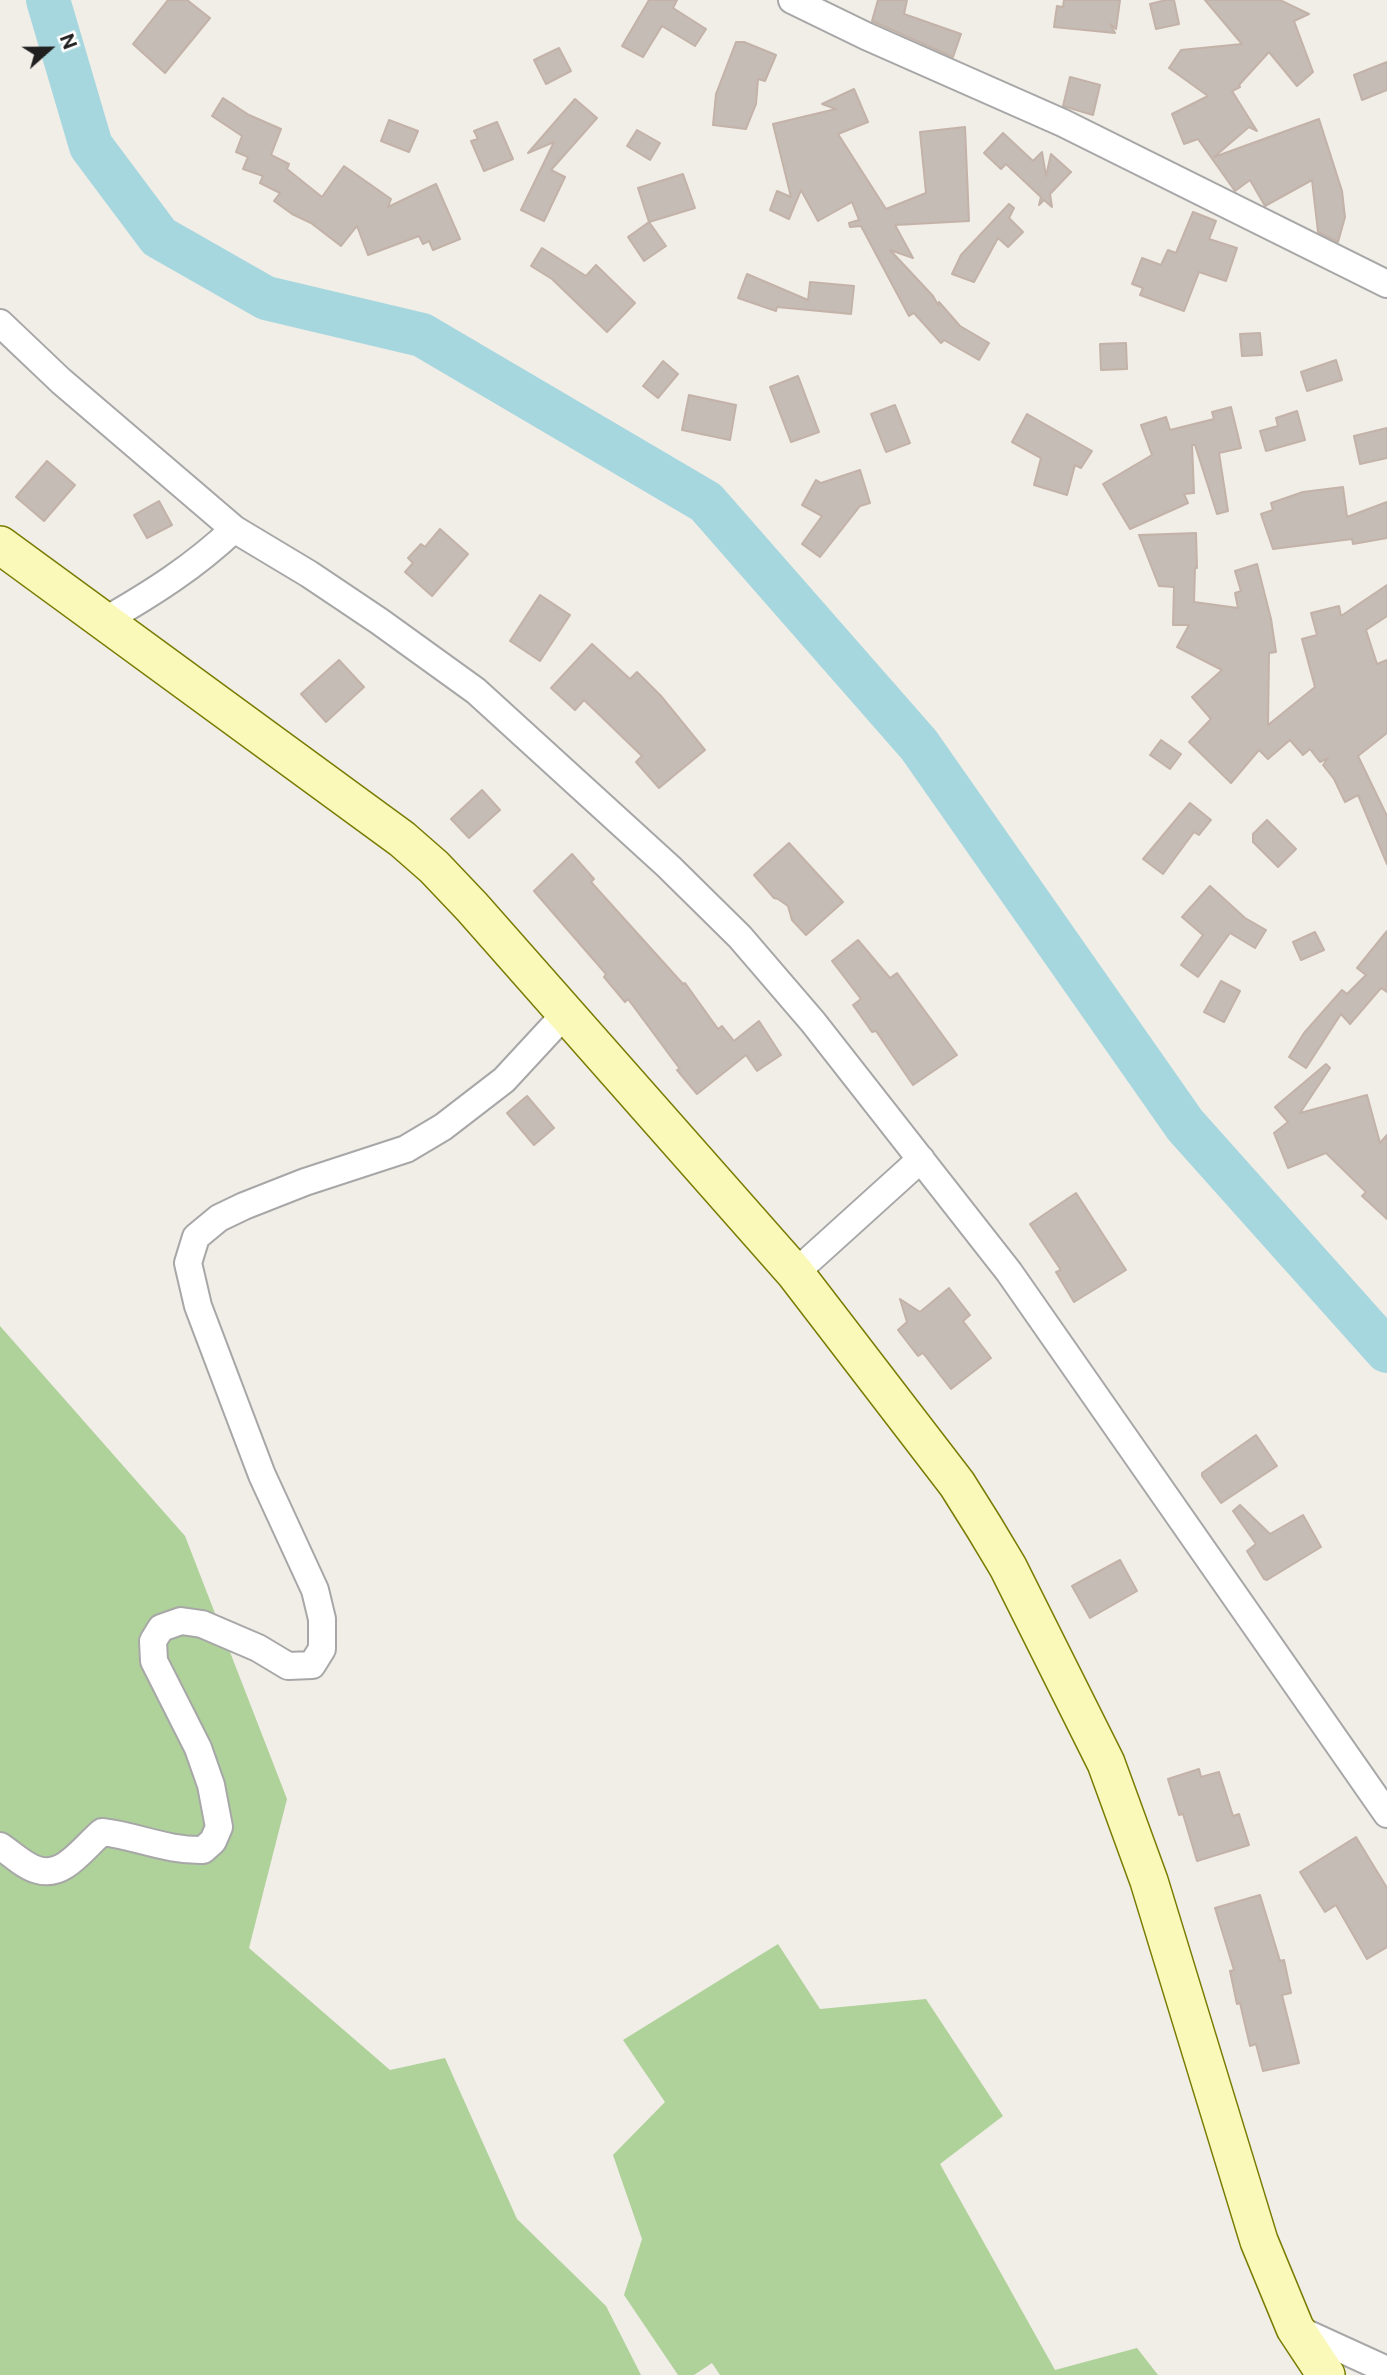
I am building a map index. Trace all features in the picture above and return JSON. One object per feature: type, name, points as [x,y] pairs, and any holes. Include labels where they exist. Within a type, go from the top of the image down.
[{"type":"street","points":[[792,0],[844,27],[1063,123],[1387,284]]},
{"type":"street","points":[[0,323],[61,381],[234,529],[379,621],[475,691],[669,867],[740,937],[785,988],[1009,1272],[1387,1814]]},
{"type":"street","points":[[104,621],[180,575],[234,529]]},
{"type":"street","points":[[0,545],[402,839],[434,867],[795,1273],[957,1484],[1008,1567],[1106,1763],[1149,1881],[1259,2241],[1295,2328],[1326,2375]]},
{"type":"street","points":[[0,1846],[37,1870],[55,1871],[72,1861],[102,1832],[121,1834],[181,1850],[203,1850],[213,1841],[219,1827],[211,1785],[198,1748],[154,1661],[153,1641],[161,1628],[181,1621],[202,1624],[257,1648],[288,1666],[312,1665],[323,1649],[315,1590],[262,1475],[198,1306],[188,1263],[196,1237],[219,1218],[244,1206],[305,1182],[346,1171],[406,1149],[443,1127],[504,1080],[566,1013]]},
{"type":"street","points":[[795,1273],[921,1159]]},
{"type":"street","points":[[1295,2328],[1387,2370]]},
{"type":"green space","points":[[0,1326],[185,1536],[287,1799],[249,1948],[390,2070],[445,2058],[517,2219],[606,2306],[641,2375],[0,2375]]},
{"type":"green space","points":[[778,1944],[820,2009],[926,1999],[1003,2116],[940,2164],[1055,2370],[1137,2348],[1158,2375],[720,2375],[712,2363],[694,2375],[678,2375],[624,2295],[642,2239],[613,2155],[665,2102],[623,2040]]},
{"type":"building","points":[[168,0],[187,0],[210,18],[165,73],[133,44]]},
{"type":"building","points":[[649,0],[677,0],[673,8],[706,29],[695,46],[662,26],[643,57],[622,46]]},
{"type":"building","points":[[878,0],[907,0],[904,14],[961,34],[953,57],[872,21]]},
{"type":"building","points":[[1064,0],[1120,0],[1116,29],[1110,24],[1115,33],[1054,27],[1057,6],[1063,7]]},
{"type":"building","points":[[1174,0],[1179,24],[1156,29],[1150,4]]},
{"type":"building","points":[[1205,0],[1280,0],[1309,14],[1294,21],[1313,72],[1297,86],[1269,52],[1240,87],[1232,91],[1257,131],[1249,127],[1214,157],[1319,119],[1342,191],[1345,217],[1338,242],[1318,232],[1312,180],[1265,206],[1250,180],[1235,191],[1198,139],[1184,144],[1172,114],[1208,96],[1169,68],[1181,50],[1242,44]]},
{"type":"building","points":[[736,42],[744,42],[776,55],[765,81],[758,79],[756,104],[746,129],[713,125],[716,94]]},
{"type":"building","points":[[559,48],[571,71],[546,84],[534,60]]},
{"type":"building","points":[[1387,62],[1387,90],[1362,100],[1354,75]]},
{"type":"building","points":[[1070,77],[1100,85],[1093,115],[1063,106]]},
{"type":"building","points":[[854,89],[868,122],[838,134],[886,209],[926,193],[920,132],[965,127],[969,221],[895,225],[913,258],[890,250],[960,326],[989,343],[979,360],[944,340],[941,343],[914,313],[909,316],[861,226],[850,227],[849,223],[859,220],[852,202],[818,221],[801,190],[789,219],[770,210],[777,191],[791,197],[773,124],[836,109],[822,104]]},
{"type":"building","points":[[223,98],[249,115],[281,129],[271,155],[289,164],[287,169],[322,197],[344,166],[391,199],[388,207],[436,184],[460,239],[433,250],[429,241],[423,244],[419,236],[368,255],[357,226],[341,246],[311,223],[274,201],[280,193],[260,183],[263,176],[243,169],[248,157],[236,152],[242,136],[212,116]]},
{"type":"building","points":[[575,99],[597,118],[551,170],[565,177],[544,221],[521,210],[554,142],[528,153]]},
{"type":"building","points":[[389,120],[418,131],[409,152],[381,141]]},
{"type":"building","points":[[497,122],[513,159],[484,171],[471,141],[478,139],[474,131]]},
{"type":"building","points":[[637,130],[660,143],[650,160],[627,146]]},
{"type":"building","points":[[1003,133],[1033,161],[1042,152],[1046,176],[1051,154],[1071,172],[1050,194],[1052,207],[1044,200],[1039,205],[1041,197],[1006,164],[1001,169],[984,153]]},
{"type":"building","points":[[683,174],[695,208],[649,222],[638,188]]},
{"type":"building","points":[[1009,204],[1014,208],[1009,218],[1023,232],[1008,247],[998,238],[974,282],[952,274],[961,255]]},
{"type":"building","points":[[1193,212],[1216,221],[1209,239],[1237,248],[1226,281],[1199,272],[1184,311],[1140,295],[1143,288],[1132,284],[1142,258],[1161,265],[1168,250],[1176,253]]},
{"type":"building","points":[[649,222],[666,246],[644,261],[628,237]]},
{"type":"building","points":[[542,248],[586,276],[596,265],[635,303],[607,332],[552,279],[531,266]]},
{"type":"building","points":[[747,274],[808,300],[810,282],[854,286],[851,314],[777,307],[776,311],[738,298]]},
{"type":"building","points":[[1260,333],[1262,355],[1242,356],[1240,334]]},
{"type":"building","points":[[1126,343],[1127,369],[1101,370],[1100,344]]},
{"type":"building","points":[[1336,360],[1342,380],[1307,391],[1301,372]]},
{"type":"building","points":[[663,361],[678,374],[658,398],[643,386]]},
{"type":"building","points":[[798,376],[819,432],[791,442],[770,387]]},
{"type":"building","points":[[689,395],[736,405],[730,440],[682,430]]},
{"type":"building","points":[[895,405],[910,443],[886,452],[871,414]]},
{"type":"building","points":[[1231,407],[1241,448],[1219,453],[1228,511],[1217,514],[1195,445],[1192,445],[1194,493],[1184,494],[1188,503],[1130,529],[1103,484],[1152,455],[1141,425],[1166,417],[1170,430],[1214,419],[1212,412]]},
{"type":"building","points":[[1297,411],[1305,440],[1266,451],[1260,431],[1278,426],[1276,418]]},
{"type":"building","points":[[1027,414],[1092,451],[1081,468],[1075,465],[1067,495],[1034,485],[1041,458],[1012,442]]},
{"type":"building","points":[[1387,428],[1387,458],[1360,464],[1354,436]]},
{"type":"building","points":[[47,461],[75,485],[44,521],[16,497]]},
{"type":"building","points":[[860,470],[870,503],[860,506],[820,557],[802,544],[822,516],[802,505],[816,480],[821,483]]},
{"type":"building","points":[[1343,487],[1347,517],[1387,502],[1387,538],[1353,544],[1352,539],[1273,549],[1261,514],[1273,510],[1271,503],[1303,492]]},
{"type":"building","points":[[159,501],[172,525],[147,538],[134,515]]},
{"type":"building","points":[[440,529],[468,554],[432,596],[405,572],[413,563],[408,558],[421,544],[425,547]]},
{"type":"building","points":[[1196,533],[1194,602],[1238,608],[1235,593],[1241,591],[1235,571],[1257,564],[1276,652],[1269,653],[1268,725],[1315,687],[1302,639],[1317,635],[1311,613],[1339,606],[1341,616],[1387,585],[1387,616],[1366,630],[1377,664],[1387,660],[1387,733],[1358,756],[1387,816],[1387,864],[1358,795],[1345,802],[1334,779],[1323,765],[1328,758],[1320,762],[1310,749],[1303,755],[1290,740],[1268,759],[1259,750],[1231,783],[1189,742],[1211,719],[1192,697],[1222,670],[1177,647],[1189,625],[1173,625],[1174,587],[1159,586],[1139,535]]},
{"type":"building","points":[[540,595],[570,615],[540,661],[510,641]]},
{"type":"building","points":[[592,644],[630,679],[637,672],[661,696],[705,750],[659,788],[636,762],[642,756],[584,700],[575,710],[551,688]]},
{"type":"building","points":[[339,660],[364,687],[326,722],[301,694]]},
{"type":"building","points":[[1161,740],[1181,754],[1170,769],[1150,755]]},
{"type":"building","points":[[482,790],[500,810],[469,838],[451,819]]},
{"type":"building","points":[[1190,803],[1211,820],[1199,835],[1194,832],[1163,874],[1143,859]]},
{"type":"building","points":[[1267,820],[1296,849],[1278,867],[1253,842],[1253,834]]},
{"type":"building","points":[[789,843],[843,902],[806,935],[792,920],[788,906],[774,898],[754,875]]},
{"type":"building","points":[[572,854],[594,879],[591,882],[683,984],[685,983],[718,1029],[722,1026],[734,1041],[759,1021],[781,1055],[757,1071],[746,1055],[697,1094],[628,999],[625,1002],[604,977],[606,974],[534,891]]},
{"type":"building","points":[[1210,886],[1245,918],[1266,930],[1255,948],[1230,933],[1198,977],[1181,965],[1203,935],[1182,917]]},
{"type":"building","points":[[1387,931],[1387,992],[1381,988],[1350,1024],[1341,1014],[1306,1068],[1289,1057],[1304,1033],[1342,990],[1347,994],[1366,975],[1357,968]]},
{"type":"building","points":[[1315,932],[1324,950],[1301,960],[1293,942]]},
{"type":"building","points":[[858,940],[890,978],[897,973],[957,1055],[913,1085],[876,1031],[872,1032],[853,1005],[861,999],[832,961]]},
{"type":"building","points":[[1221,981],[1240,991],[1224,1022],[1204,1012]]},
{"type":"building","points":[[1326,1064],[1330,1068],[1300,1113],[1367,1095],[1380,1143],[1387,1135],[1387,1219],[1362,1196],[1366,1192],[1326,1153],[1288,1168],[1274,1133],[1288,1122],[1275,1107]]},
{"type":"building","points":[[527,1096],[554,1128],[534,1145],[507,1113]]},
{"type":"building","points":[[1076,1193],[1126,1270],[1074,1302],[1056,1272],[1061,1270],[1030,1224]]},
{"type":"building","points":[[949,1288],[970,1315],[963,1321],[991,1358],[951,1389],[923,1353],[918,1356],[898,1330],[907,1322],[900,1299],[920,1312]]},
{"type":"building","points":[[1256,1435],[1277,1466],[1221,1503],[1202,1473]]},
{"type":"building","points":[[1240,1505],[1270,1534],[1303,1515],[1321,1547],[1267,1580],[1264,1579],[1247,1551],[1256,1544],[1233,1511]]},
{"type":"building","points":[[1120,1560],[1137,1591],[1090,1618],[1072,1586]]},
{"type":"building","points":[[1199,1769],[1201,1777],[1219,1772],[1233,1816],[1239,1814],[1249,1845],[1197,1861],[1183,1814],[1179,1815],[1168,1779]]},
{"type":"building","points":[[1356,1837],[1387,1888],[1387,1947],[1367,1959],[1336,1905],[1325,1912],[1300,1872]]},
{"type":"building","points":[[1260,1895],[1280,1961],[1284,1960],[1291,1993],[1282,1995],[1299,2063],[1263,2071],[1256,2044],[1250,2046],[1240,2003],[1237,2004],[1230,1971],[1234,1970],[1215,1908]]},
{"type":"waterway","points":[[48,0],[91,146],[159,237],[266,298],[422,335],[706,502],[919,745],[1185,1125],[1387,1351]]}]
